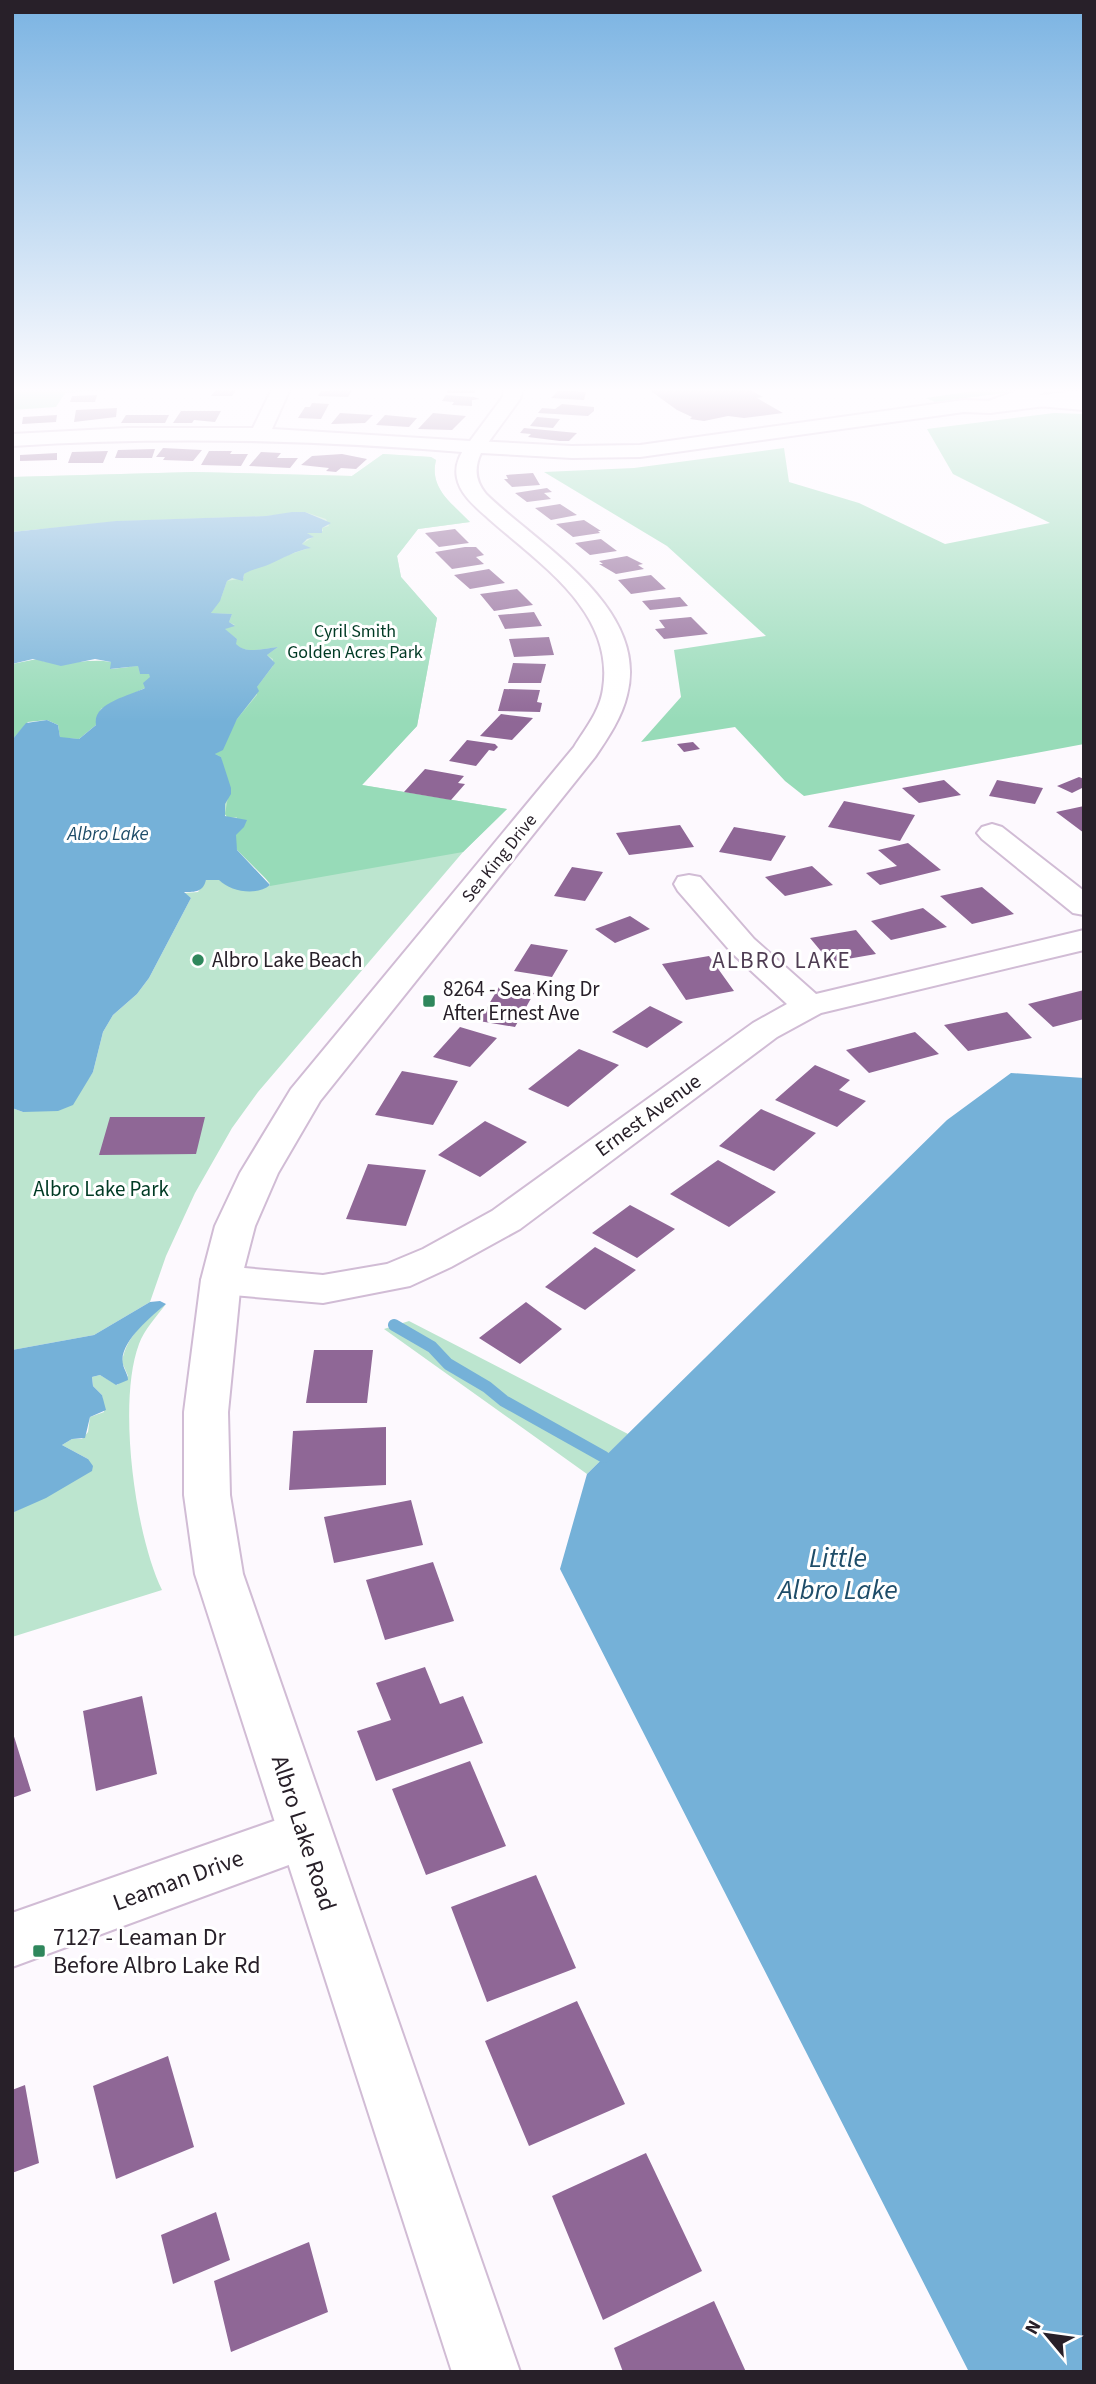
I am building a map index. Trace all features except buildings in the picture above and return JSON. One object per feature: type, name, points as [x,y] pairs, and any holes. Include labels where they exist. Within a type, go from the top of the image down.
[{"type":"street","name":"Sea King Drive","points":[[221,1280],[235,1226],[260,1173],[304,1097],[584,751],[603,722],[616,690],[617,662],[611,632],[596,606],[480,500]]},
{"type":"street","points":[[992,833],[1084,906]]},
{"type":"street","points":[[689,884],[743,946],[809,1006]]},
{"type":"street","name":"Ernest Avenue","points":[[221,1280],[323,1289],[396,1276],[437,1258],[506,1220],[765,1030],[809,1006],[1084,940]]},
{"type":"street","name":"Albro Lake Road","points":[[221,1280],[206,1412],[207,1495],[219,1574],[304,1835],[486,2372]]},
{"type":"street","name":"Leaman Drive","points":[[12,1940],[304,1835]]},
{"type":"green space","name":"Albro Lake Park","points":[[12,500],[448,500],[470,522],[418,529],[397,556],[401,577],[437,618],[417,726],[362,785],[507,809],[463,852],[258,1092],[232,1128],[195,1193],[166,1256],[150,1302],[94,1335],[12,1350],[12,1108],[23,1112],[83,1086],[93,1072],[103,1032],[113,1015],[137,994],[149,978],[191,898],[184,893],[198,892],[206,880],[220,880],[231,887],[244,890],[270,885],[42,528],[12,532]]},
{"type":"green space","name":"Cyril Smith Golden Acres Park","points":[[12,500],[448,500],[470,522],[418,529],[397,556],[401,577],[437,618],[417,726],[362,785],[507,809],[463,852],[270,886],[237,850],[234,842],[237,817],[228,818],[225,814],[230,786],[221,757],[215,754],[220,751],[237,719],[257,695],[257,687],[273,666],[273,659],[267,655],[278,647],[256,650],[240,647],[235,644],[237,639],[224,629],[235,625],[229,622],[232,614],[211,613],[221,598],[227,581],[244,578],[244,574],[256,566],[309,548],[302,544],[313,537],[307,533],[323,531],[322,528],[329,526],[326,519],[305,512],[121,521],[12,532]]},
{"type":"green space","points":[[591,500],[850,500],[945,544],[1050,523],[1005,500],[1084,500],[1084,744],[804,796],[785,781],[735,727],[641,742],[681,697],[674,650],[766,636],[667,546]]},
{"type":"green space","points":[[37,659],[55,663],[111,662],[111,669],[138,666],[140,674],[149,674],[151,677],[145,688],[101,709],[96,725],[79,739],[60,738],[58,725],[47,720],[28,722],[12,740],[12,664]]},
{"type":"green space","points":[[166,1304],[147,1328],[139,1344],[133,1369],[129,1433],[144,1537],[162,1590],[12,1637],[12,1513],[61,1488],[88,1459],[62,1445],[72,1439],[82,1439],[88,1432],[90,1417],[104,1412],[102,1395],[93,1386],[92,1377],[100,1375],[117,1385],[128,1376],[122,1362],[132,1336]]},
{"type":"green space","points":[[409,1321],[628,1434],[587,1474],[384,1329]]},
{"type":"water","name":"Albro Lake","points":[[305,512],[331,523],[322,528],[322,533],[307,533],[314,537],[302,544],[311,548],[248,572],[244,574],[243,581],[232,578],[227,581],[220,601],[211,613],[232,614],[229,622],[235,626],[225,629],[237,639],[236,644],[240,647],[256,650],[278,647],[267,655],[275,663],[257,687],[259,691],[237,719],[223,750],[215,754],[221,757],[231,788],[231,794],[225,804],[225,816],[247,820],[236,835],[237,850],[270,885],[258,891],[244,891],[219,880],[206,880],[198,890],[184,892],[191,898],[149,978],[137,994],[113,1015],[103,1032],[93,1072],[73,1105],[58,1111],[23,1112],[12,1108],[12,740],[26,723],[47,720],[58,725],[60,737],[79,739],[96,725],[96,717],[100,711],[121,697],[145,688],[143,683],[150,677],[149,674],[140,674],[138,666],[110,669],[111,662],[95,659],[61,666],[33,659],[12,664],[12,532],[116,521],[266,516]]},
{"type":"water","name":"Little Albro Lake","points":[[1011,1073],[1084,1078],[1084,2372],[969,2372],[560,1569],[587,1474],[947,1120]]},
{"type":"water","points":[[160,1301],[166,1304],[137,1331],[126,1347],[123,1364],[128,1380],[116,1385],[100,1375],[92,1377],[93,1386],[102,1395],[106,1410],[90,1417],[85,1438],[72,1439],[62,1445],[88,1459],[93,1466],[92,1471],[46,1498],[12,1513],[12,1350],[94,1335],[150,1302]]},
{"type":"waterway","points":[[394,1325],[432,1347],[448,1364],[487,1387],[504,1401],[604,1457]]},
{"type":"place","name":"Albro Lake Beach","points":[[198,960]]},
{"type":"place","name":"8264 - Sea King Dr After Ernest Ave","points":[[429,1001]]},
{"type":"place","name":"7127 - Leaman Dr Before Albro Lake Rd","points":[[39,1951]]},
{"type":"district","name":"ALBRO LAKE","points":[[782,960]]}]
